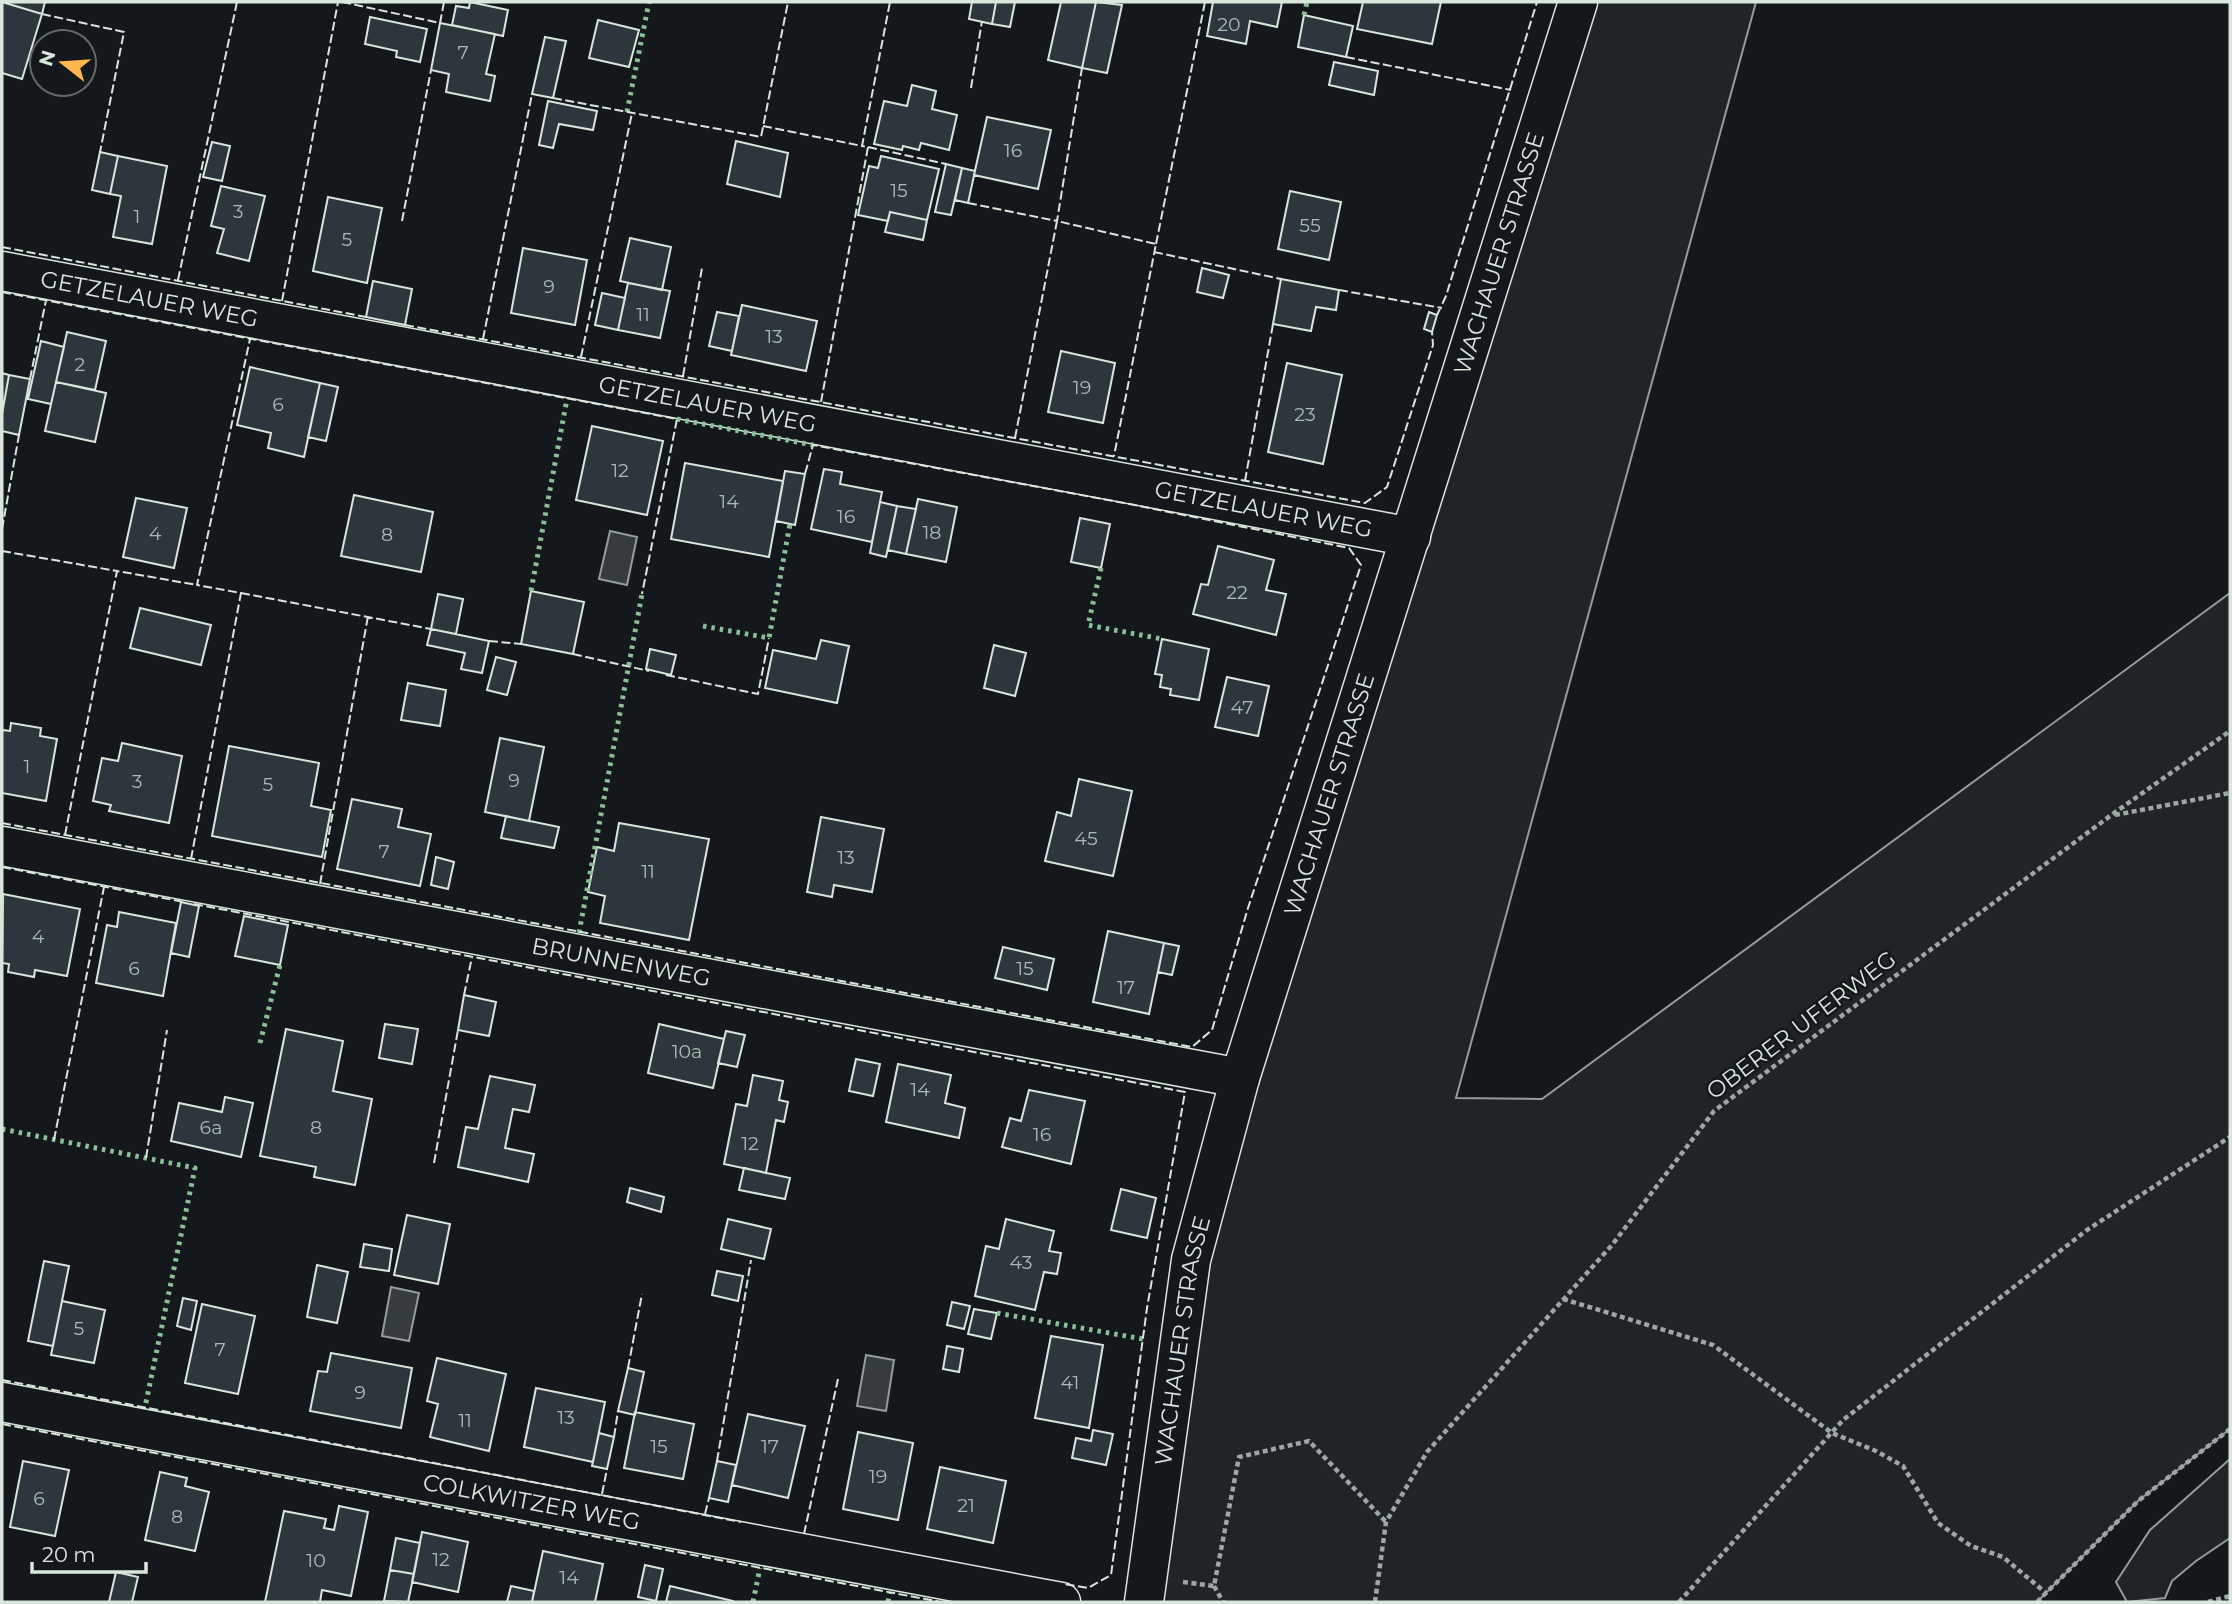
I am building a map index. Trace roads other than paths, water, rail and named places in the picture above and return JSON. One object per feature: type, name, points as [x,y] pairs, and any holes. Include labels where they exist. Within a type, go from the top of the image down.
[{"type":"street","name":"WACHAUER STRASSE","points":[[1146,1590],[1191,1260],[1240,1078],[1578,2]]},
{"type":"street","name":"GETZELAUER WEG","points":[[2,271],[1411,537]]},
{"type":"street","name":"BRUNNENWEG","points":[[2,846],[1240,1078]]},
{"type":"street","name":"COLKWITZER WEG","points":[[2,1402],[1061,1602]]}]
